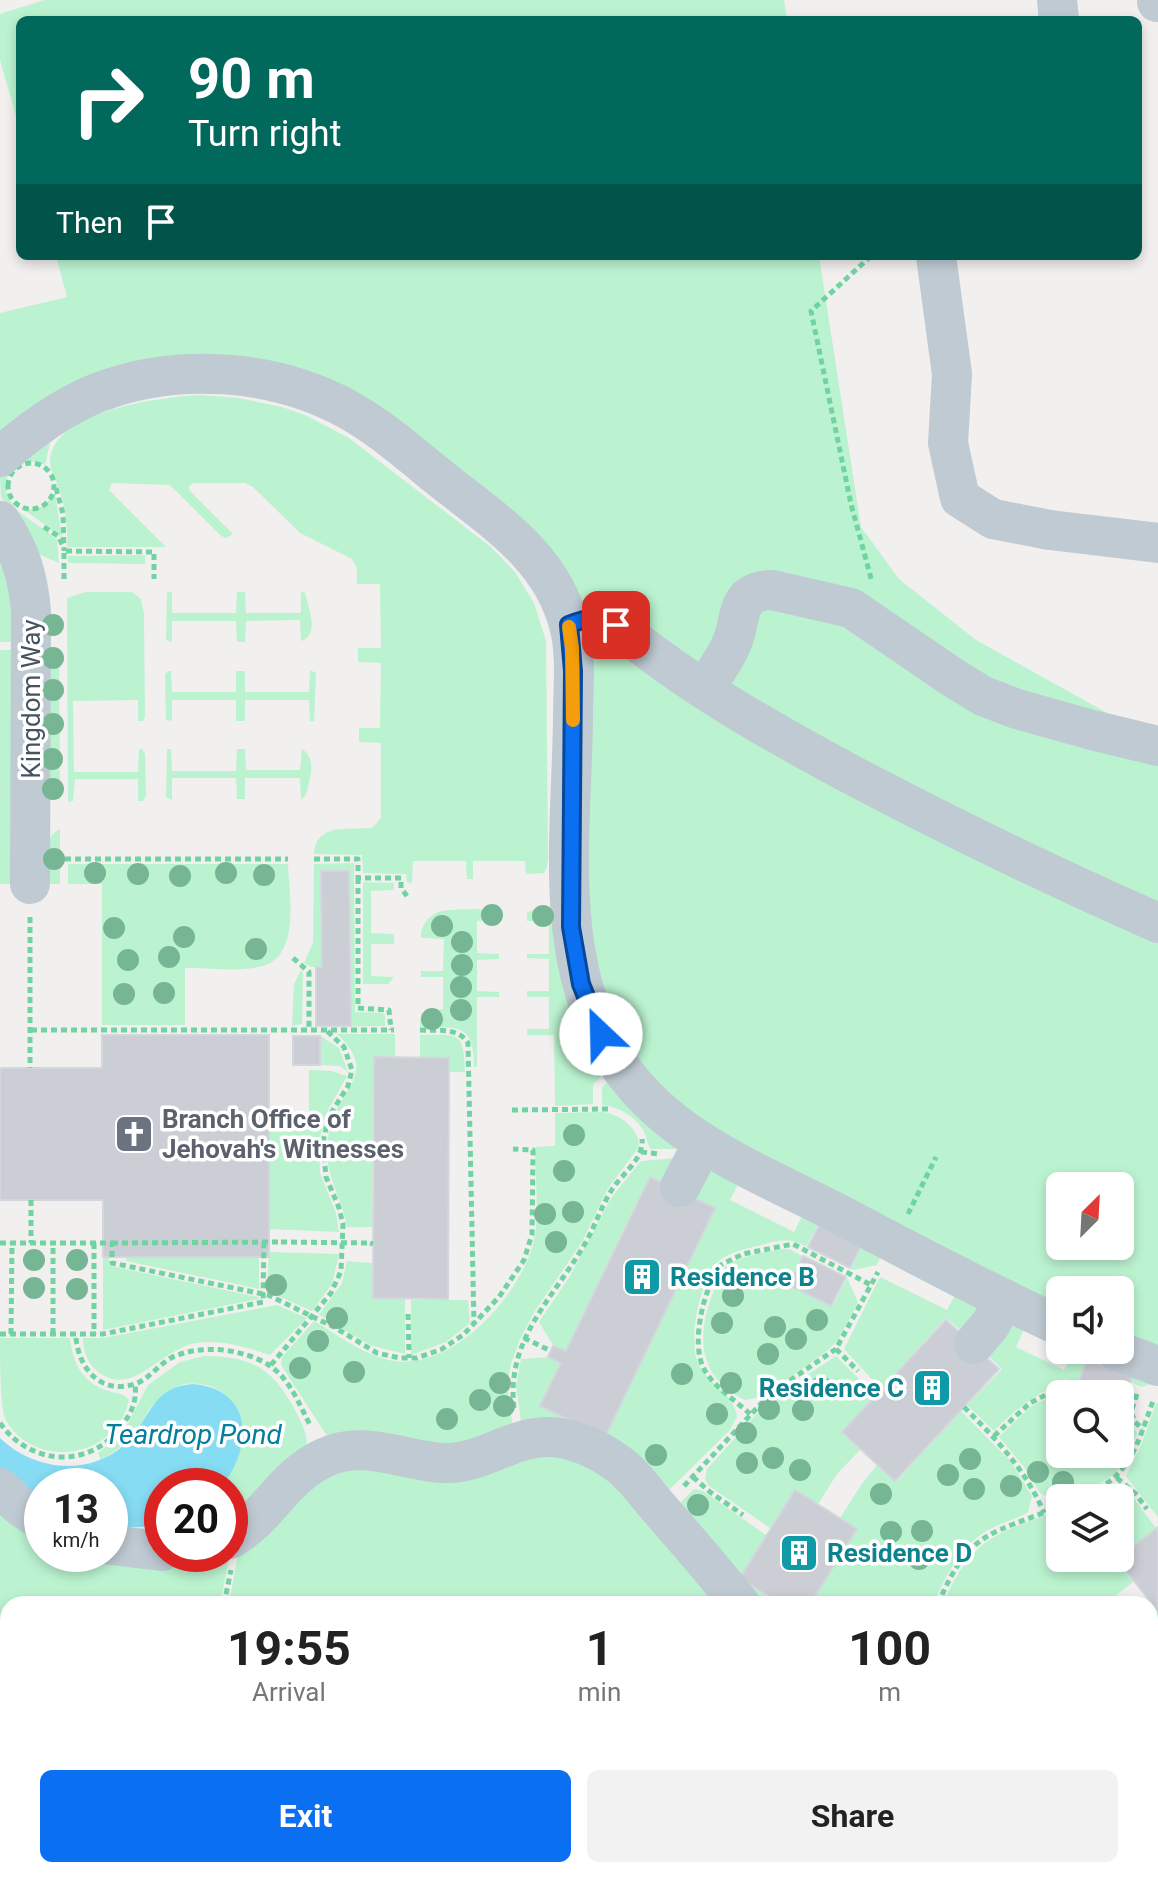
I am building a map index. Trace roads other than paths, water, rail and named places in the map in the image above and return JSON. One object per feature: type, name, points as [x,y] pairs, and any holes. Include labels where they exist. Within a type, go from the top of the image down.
[{"type":"street","points":[[937,260],[952,374],[948,443],[960,498],[993,519],[1050,530],[1158,543]]},
{"type":"street","points":[[0,457],[33,429],[105,390],[139,381],[217,374],[272,381],[325,398],[369,423],[511,534],[540,563],[569,625],[573,671],[570,896],[577,968],[585,999],[620,1067],[657,1108],[703,1143],[901,1227],[1005,1299],[1046,1319]]},
{"type":"street","name":"Kingdom Way","points":[[0,521],[25,567],[31,611],[30,884]]},
{"type":"street","points":[[704,689],[734,640],[742,605],[759,590],[772,590],[851,608],[983,696],[1092,730],[1158,746]]},
{"type":"street","points":[[569,625],[603,618],[754,721],[906,804],[1066,883],[1158,923]]},
{"type":"street","points":[[680,1187],[703,1143]]},
{"type":"street","points":[[974,1344],[1005,1299]]},
{"type":"street","points":[[1131,1364],[1151,1382]]},
{"type":"street","points":[[248,1526],[291,1479],[325,1457],[362,1451],[429,1462],[464,1462],[518,1441],[555,1437],[591,1448],[620,1465],[701,1554],[734,1596]]},
{"type":"street","points":[[0,1488],[24,1509]]},
{"type":"water","name":"Teardrop Pond","points":[[193,1384],[213,1388],[228,1397],[237,1408],[243,1438],[233,1468],[144,1468],[144,1526],[128,1527],[128,1468],[24,1468],[24,1491],[0,1470],[0,1438],[28,1457],[60,1466],[77,1466],[109,1456],[132,1436],[159,1399],[178,1387]]},
{"type":"place","name":"Branch Office of Jehovah's Witnesses","points":[[134,1134]]},
{"type":"place","name":"Residence B","points":[[642,1277]]},
{"type":"place","name":"Residence C","points":[[932,1388]]},
{"type":"place","name":"Residence D","points":[[799,1553]]}]
